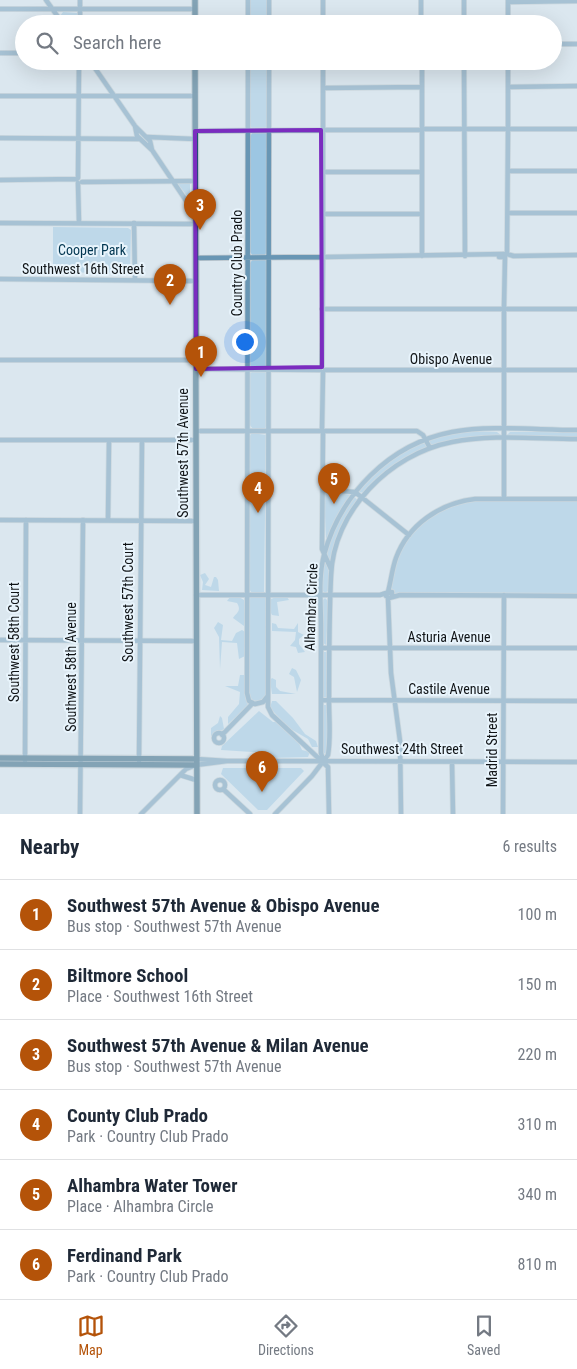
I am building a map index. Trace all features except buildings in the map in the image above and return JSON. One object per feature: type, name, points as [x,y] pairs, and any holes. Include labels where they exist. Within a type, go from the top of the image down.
[{"type":"main road","points":[[195,0],[195,15]]},
{"type":"main road","name":"Southwest 57th Avenue","points":[[195,70],[197,814]]},
{"type":"main road","name":"Southwest 24th Street","points":[[0,758],[25,761],[196,762]]},
{"type":"main road","name":"Southwest 24th Street","points":[[0,764],[25,761]]},
{"type":"main road","name":"Southwest 24th Street","points":[[139,762],[176,765],[196,762]]},
{"type":"street","points":[[46,0],[56,15]]},
{"type":"street","points":[[80,0],[80,15]]},
{"type":"street","points":[[248,0],[248,15]]},
{"type":"street","points":[[269,0],[269,15]]},
{"type":"street","points":[[323,0],[323,15]]},
{"type":"street","points":[[421,0],[422,15]]},
{"type":"street","points":[[464,0],[464,15]]},
{"type":"street","points":[[508,15],[508,1],[577,1]]},
{"type":"street","points":[[0,9],[195,10]]},
{"type":"street","points":[[562,44],[577,44]]},
{"type":"street","points":[[0,53],[15,53]]},
{"type":"street","points":[[79,70],[79,223]]},
{"type":"street","points":[[96,70],[196,214]]},
{"type":"street","name":"Country Club Prado","points":[[248,70],[247,693],[249,701],[253,703]]},
{"type":"street","points":[[269,70],[268,696],[270,712],[323,762],[276,814]]},
{"type":"street","points":[[323,70],[322,490],[324,554],[331,569]]},
{"type":"street","points":[[422,70],[422,256]]},
{"type":"street","points":[[464,70],[465,256]]},
{"type":"street","points":[[504,499],[504,309],[508,214],[508,70]]},
{"type":"street","points":[[508,87],[577,86]]},
{"type":"street","points":[[323,88],[422,87]]},
{"type":"street","points":[[0,96],[195,96]]},
{"type":"street","points":[[135,126],[136,134]]},
{"type":"street","points":[[195,131],[577,128]]},
{"type":"street","points":[[129,138],[136,134]]},
{"type":"street","points":[[136,134],[151,142],[161,138]]},
{"type":"street","points":[[0,138],[195,139]]},
{"type":"street","points":[[151,142],[152,150]]},
{"type":"street","points":[[161,180],[166,170]]},
{"type":"street","points":[[508,171],[577,170]]},
{"type":"street","points":[[323,172],[422,172]]},
{"type":"street","points":[[0,180],[195,181]]},
{"type":"street","points":[[508,214],[577,213]]},
{"type":"street","points":[[323,214],[422,214]]},
{"type":"street","points":[[0,223],[196,224]]},
{"type":"street","points":[[134,223],[135,280]]},
{"type":"street","points":[[196,258],[577,255]]},
{"type":"street","name":"Southwest 16th Street","points":[[0,279],[196,281]]},
{"type":"street","points":[[322,309],[577,310]]},
{"type":"street","points":[[0,360],[196,360]]},
{"type":"street","name":"Obispo Avenue","points":[[196,369],[577,370]]},
{"type":"street","name":"Alhambra Circle","points":[[329,814],[328,769],[323,762],[321,752],[321,595],[324,554],[340,515],[355,492],[368,477],[392,457],[426,440],[457,432],[577,430]]},
{"type":"street","points":[[196,431],[417,431],[423,435],[430,448]]},
{"type":"street","points":[[0,440],[196,440]]},
{"type":"street","points":[[108,440],[108,520]]},
{"type":"street","name":"Southwest 57th Court","points":[[139,762],[142,440]]},
{"type":"street","name":"Alhambra Circle","points":[[323,762],[329,752],[331,569],[341,534],[362,498],[390,470],[430,448],[465,440],[577,440]]},
{"type":"street","points":[[322,490],[355,492],[409,535]]},
{"type":"street","points":[[401,814],[400,762],[390,648],[390,586],[396,557],[409,535],[424,519],[450,505],[471,500],[577,499]]},
{"type":"street","points":[[0,520],[196,521]]},
{"type":"street","name":"Southwest 58th Court","points":[[25,761],[26,520]]},
{"type":"street","name":"Southwest 58th Avenue","points":[[80,814],[83,520]]},
{"type":"street","points":[[196,595],[577,596]]},
{"type":"street","name":"Madrid Street","points":[[503,814],[504,596]]},
{"type":"street","points":[[0,640],[196,641]]},
{"type":"street","name":"Asturia Avenue","points":[[321,648],[577,648]]},
{"type":"street","points":[[222,735],[253,703],[263,702],[268,696]]},
{"type":"street","name":"Castile Avenue","points":[[321,700],[577,701]]},
{"type":"street","points":[[141,814],[180,775],[196,762]]},
{"type":"street","name":"Southwest 24th Street","points":[[196,762],[577,762]]},
{"type":"street","points":[[452,762],[453,814]]},
{"type":"street","points":[[176,765],[180,775]]},
{"type":"street","points":[[180,775],[196,780]]},
{"type":"street","points":[[223,789],[250,814]]},
{"type":"highlighted area","points":[[321,130],[322,367],[196,369],[195,131]]},
{"type":"green space","points":[[250,0],[267,0],[267,15],[250,15]]},
{"type":"green space","points":[[63,12],[77,13],[77,15],[61,15]]},
{"type":"green space","points":[[250,70],[267,70],[267,125],[265,129],[252,129],[250,125]]},
{"type":"green space","points":[[253,132],[265,132],[267,134],[267,252],[264,256],[253,256],[250,252],[250,136]]},
{"type":"green space","points":[[190,183],[190,200],[178,184]]},
{"type":"green space","name":"Cooper Park","points":[[53,227],[128,228],[131,230],[130,272],[53,273]]},
{"type":"green space","points":[[253,259],[265,259],[267,262],[267,365],[265,368],[252,368],[249,364],[250,263]]},
{"type":"green space","points":[[265,371],[267,375],[267,426],[264,429],[253,429],[249,424],[249,374]]},
{"type":"green space","points":[[472,431],[497,432],[501,435],[432,446],[429,443],[431,439]]},
{"type":"green space","points":[[510,432],[577,432],[577,437],[507,435]]},
{"type":"green space","points":[[252,433],[266,435],[264,593],[252,593],[249,589],[249,437]]},
{"type":"green space","points":[[425,443],[427,447],[417,452],[364,493],[359,492],[359,489],[366,482],[397,455]]},
{"type":"green space","points":[[328,491],[351,495],[326,539],[324,494]]},
{"type":"green space","points":[[354,497],[358,500],[348,516],[330,563],[326,555],[331,539],[337,524]]},
{"type":"green space","points":[[476,501],[577,501],[577,594],[398,594],[393,592],[392,580],[399,555],[405,542],[414,531],[436,514],[449,508]]},
{"type":"green space","points":[[324,559],[329,571],[329,590],[325,593],[322,590]]},
{"type":"green space","points":[[205,573],[209,579],[205,585],[211,587],[214,577],[216,577],[219,591],[202,590],[203,582],[200,575]]},
{"type":"green space","points":[[230,597],[239,597],[244,600],[244,626],[233,618],[239,608],[237,603],[227,601]]},
{"type":"green space","points":[[251,597],[264,597],[267,599],[266,695],[259,702],[252,700],[249,694],[249,600]]},
{"type":"green space","points":[[287,597],[289,600],[277,602],[279,616],[272,615],[270,611],[271,599]]},
{"type":"green space","points":[[325,598],[329,602],[326,645],[322,642],[322,601]]},
{"type":"green space","points":[[218,622],[223,625],[221,640],[232,641],[236,633],[242,630],[245,632],[245,656],[239,659],[237,643],[222,642],[220,669],[219,637],[214,628]]},
{"type":"green space","points":[[272,623],[276,624],[278,628],[294,629],[298,623],[298,632],[304,635],[299,639],[299,644],[305,652],[298,653],[296,647],[290,646],[295,640],[296,632],[272,631]]},
{"type":"green space","points":[[322,652],[329,652],[328,697],[322,697]]},
{"type":"green space","points":[[292,668],[296,670],[301,680],[297,692],[294,677],[289,674]]},
{"type":"green space","points":[[240,675],[245,675],[248,706],[228,724],[228,717],[239,704],[240,692],[225,686],[238,686]]},
{"type":"green space","points":[[272,678],[276,680],[276,687],[280,691],[296,694],[272,694],[270,680]]},
{"type":"green space","points":[[272,701],[276,701],[293,718],[305,734],[316,741],[318,747],[312,747],[308,739],[289,728],[270,708]]},
{"type":"green space","points":[[323,705],[328,705],[327,754],[323,753]]},
{"type":"green space","points":[[259,711],[273,722],[276,722],[298,741],[302,750],[310,752],[308,757],[269,758],[266,757],[267,753],[221,750],[222,746]]},
{"type":"green space","points":[[220,716],[224,729],[211,736],[211,728],[218,723]]},
{"type":"green space","points":[[223,768],[301,768],[304,771],[267,810],[258,810],[221,774]]},
{"type":"place","name":"Southwest 57th Avenue & Milan Avenue","points":[[200,230]]},
{"type":"place","name":"Biltmore School","points":[[170,305]]},
{"type":"place","name":"Southwest 57th Avenue & Obispo Avenue","points":[[201,377]]},
{"type":"place","name":"Alhambra Water Tower","points":[[334,504]]},
{"type":"place","name":"County Club Prado","points":[[258,513]]},
{"type":"place","name":"Ferdinand Park","points":[[262,792]]}]
